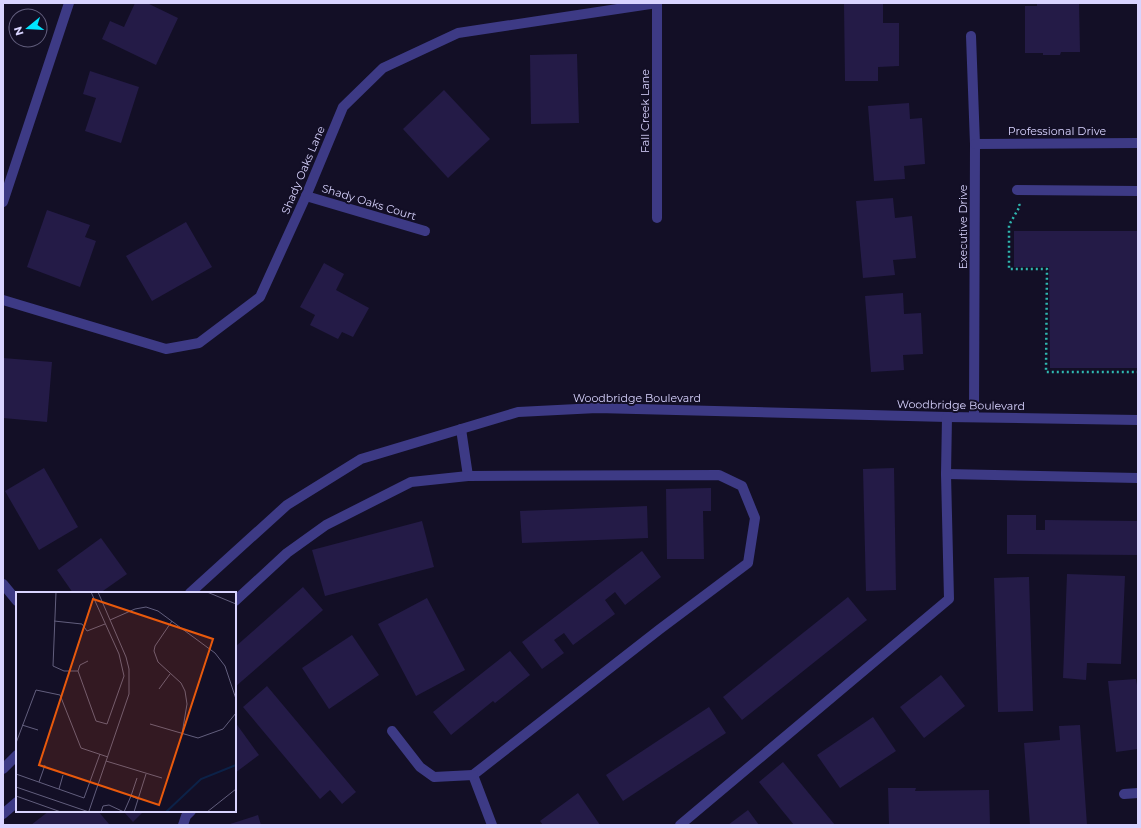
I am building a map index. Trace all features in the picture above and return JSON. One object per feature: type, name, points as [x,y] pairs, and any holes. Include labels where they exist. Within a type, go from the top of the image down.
[{"type":"street","points":[[3,202],[69,3]]},
{"type":"street","name":"Shady Oaks Lane","points":[[3,300],[166,349],[199,343],[260,297],[306,196],[343,107],[383,68],[458,33],[657,3]]},
{"type":"street","name":"Fall Creek Lane","points":[[657,3],[657,218]]},
{"type":"street","name":"Executive Drive","points":[[971,36],[975,144],[974,417]]},
{"type":"street","name":"Professional Drive","points":[[975,144],[1138,143]]},
{"type":"street","points":[[1017,190],[1138,190]]},
{"type":"street","name":"Shady Oaks Court","points":[[306,196],[424,231]]},
{"type":"street","name":"Woodbridge Boulevard","points":[[191,592],[287,505],[361,459],[518,412],[597,408],[947,417],[1138,420]]},
{"type":"street","points":[[680,825],[949,599],[946,474],[947,417]]},
{"type":"street","points":[[461,429],[468,476]]},
{"type":"street","points":[[236,600],[287,553],[326,525],[412,482],[468,476],[719,474],[742,486],[755,518],[748,563],[660,629],[473,775],[434,777],[420,767],[392,731]]},
{"type":"street","points":[[946,474],[1138,478]]},
{"type":"street","points":[[3,584],[16,600]]},
{"type":"street","points":[[3,769],[16,756]]},
{"type":"street","points":[[473,775],[492,825]]},
{"type":"street","points":[[1124,794],[1138,794]]},
{"type":"street","points":[[3,814],[16,803]]},
{"type":"street","points":[[182,825],[186,816],[190,812]]},
{"type":"path","points":[[1017,190],[1020,206],[1009,225],[1009,268],[1047,269],[1046,372],[1138,372]]},
{"type":"building","points":[[135,3],[147,3],[178,18],[156,65],[102,39],[110,21],[124,27]]},
{"type":"building","points":[[883,3],[883,23],[899,23],[899,66],[878,67],[878,81],[845,81],[844,4]]},
{"type":"building","points":[[1037,3],[1079,3],[1080,52],[1061,52],[1060,55],[1025,53],[1025,6],[1037,6]]},
{"type":"building","points":[[577,54],[579,123],[531,124],[530,55]]},
{"type":"building","points":[[90,71],[139,87],[121,143],[85,131],[96,98],[83,94]]},
{"type":"building","points":[[444,90],[490,139],[448,178],[403,129]]},
{"type":"building","points":[[909,103],[910,119],[922,118],[925,164],[904,166],[905,179],[874,181],[868,106]]},
{"type":"building","points":[[893,198],[895,218],[912,216],[916,258],[893,260],[895,275],[863,278],[856,201]]},
{"type":"building","points":[[47,210],[90,225],[85,237],[96,241],[80,287],[27,267]]},
{"type":"building","points":[[186,222],[212,267],[152,301],[126,256]]},
{"type":"building","points":[[1014,231],[1138,231],[1138,368],[1050,368],[1049,267],[1014,267]]},
{"type":"building","points":[[324,263],[344,274],[336,290],[369,308],[353,337],[342,332],[338,339],[310,325],[315,315],[300,307]]},
{"type":"building","points":[[903,293],[904,314],[921,313],[923,354],[903,355],[904,370],[871,372],[865,296]]},
{"type":"building","points":[[3,358],[52,362],[47,422],[3,418]]},
{"type":"building","points":[[44,468],[78,527],[39,550],[5,491]]},
{"type":"building","points":[[894,468],[896,590],[866,591],[863,469]]},
{"type":"building","points":[[711,488],[711,511],[703,511],[704,559],[667,559],[666,489]]},
{"type":"building","points":[[647,506],[648,538],[522,543],[520,511]]},
{"type":"building","points":[[1007,515],[1036,515],[1036,530],[1045,530],[1045,520],[1137,521],[1137,555],[1007,554]]},
{"type":"building","points":[[422,521],[434,567],[325,596],[312,550]]},
{"type":"building","points":[[101,538],[127,574],[101,592],[72,592],[57,570]]},
{"type":"building","points":[[642,551],[661,577],[625,605],[615,592],[605,600],[615,614],[573,645],[564,633],[554,640],[564,653],[542,669],[522,642]]},
{"type":"building","points":[[1067,574],[1125,576],[1121,664],[1087,663],[1086,680],[1063,678]]},
{"type":"building","points":[[1029,577],[1033,711],[998,712],[994,578]]},
{"type":"building","points":[[303,587],[323,610],[236,686],[236,646]]},
{"type":"building","points":[[848,597],[867,620],[742,720],[723,697]]},
{"type":"building","points":[[427,598],[465,670],[416,696],[378,624]]},
{"type":"building","points":[[352,635],[379,675],[329,709],[302,668]]},
{"type":"building","points":[[510,651],[530,675],[495,703],[493,701],[451,735],[433,712]]},
{"type":"building","points":[[941,675],[965,706],[924,738],[900,707]]},
{"type":"building","points":[[1136,679],[1138,685],[1138,749],[1116,752],[1108,681]]},
{"type":"building","points":[[267,686],[356,792],[342,804],[330,790],[320,799],[243,707]]},
{"type":"building","points":[[709,707],[726,733],[623,801],[606,775]]},
{"type":"building","points":[[873,717],[896,751],[840,788],[817,755]]},
{"type":"building","points":[[236,723],[259,755],[236,772]]},
{"type":"building","points":[[1080,725],[1087,825],[1030,825],[1024,743],[1060,740],[1059,726]]},
{"type":"building","points":[[783,762],[835,825],[794,825],[759,782]]},
{"type":"building","points":[[888,788],[916,788],[915,791],[989,790],[990,825],[889,825]]},
{"type":"building","points":[[578,793],[600,825],[543,825],[540,821]]},
{"type":"building","points":[[748,810],[759,825],[728,825]]},
{"type":"building","points":[[48,812],[99,812],[109,824],[107,825],[31,825]]},
{"type":"building","points":[[124,812],[143,812],[133,822]]},
{"type":"building","points":[[258,815],[261,825],[227,825]]}]
